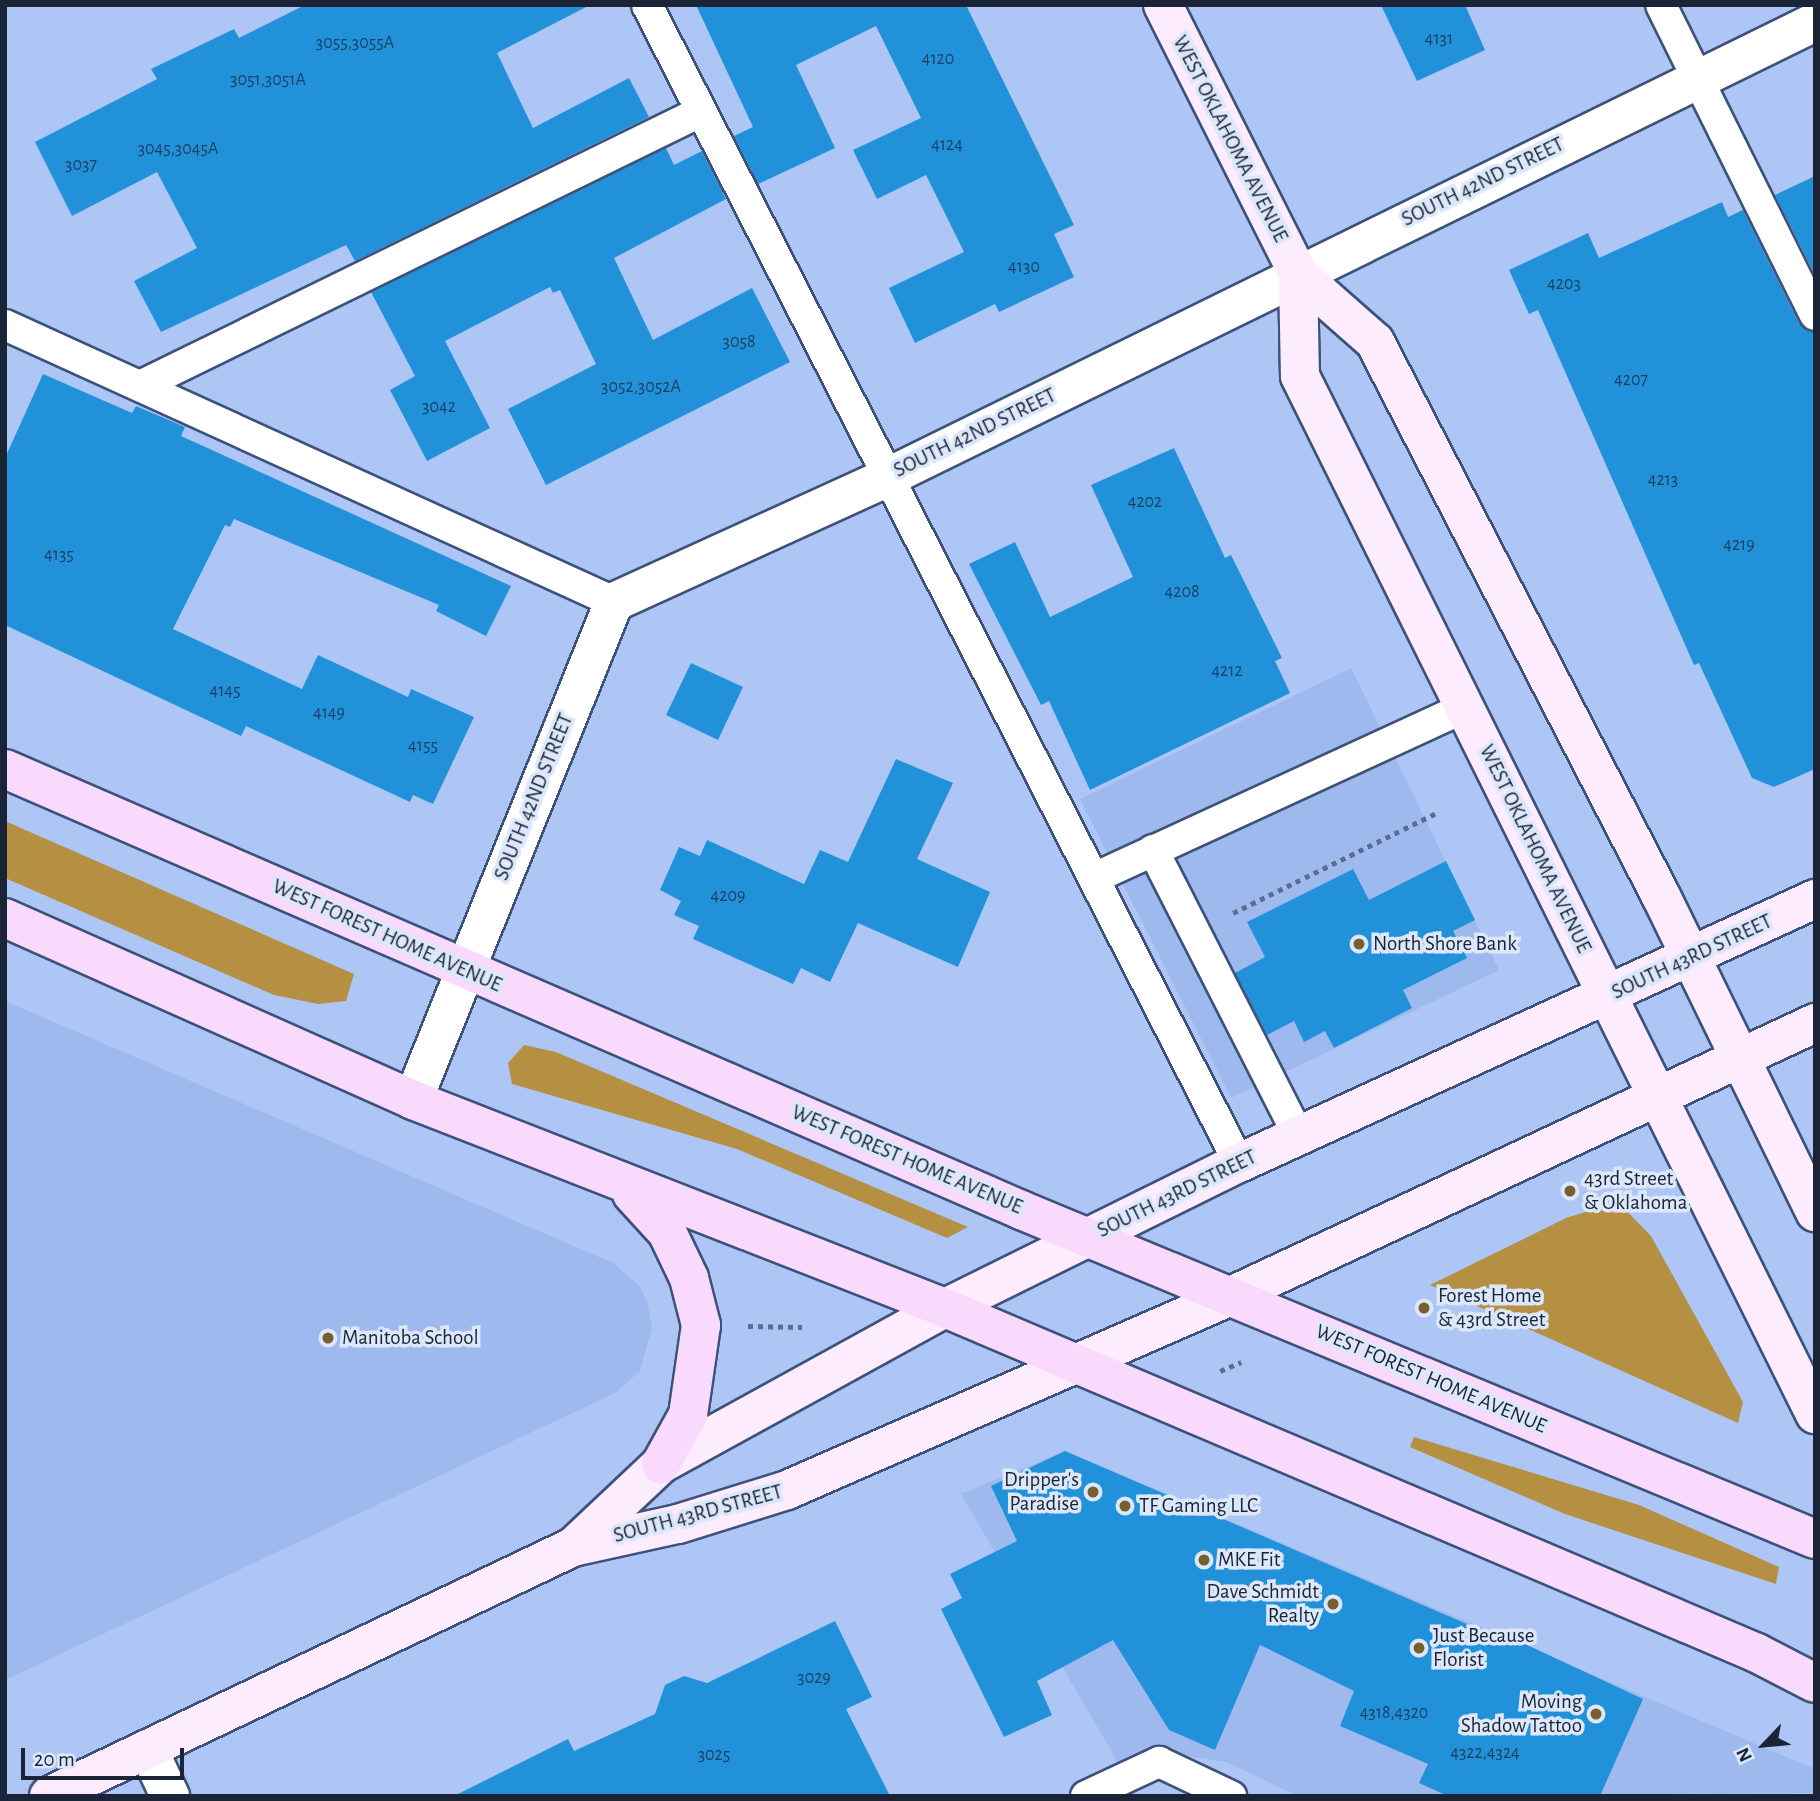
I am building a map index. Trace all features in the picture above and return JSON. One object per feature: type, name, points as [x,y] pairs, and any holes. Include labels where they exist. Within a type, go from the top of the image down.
[{"type":"main road","name":"WEST OKLAHOMA AVENUE","points":[[1163,5],[1298,274],[1375,342],[1690,959],[1815,1212]]},
{"type":"main road","name":"WEST OKLAHOMA AVENUE","points":[[1298,274],[1300,376],[1815,1414]]},
{"type":"main road","name":"WEST FOREST HOME AVENUE","points":[[5,769],[1089,1237],[1815,1539]]},
{"type":"main road","name":"SOUTH 43RD STREET","points":[[573,1547],[661,1464],[945,1308],[1239,1163],[1608,997],[1815,899]]},
{"type":"main road","points":[[5,918],[413,1100],[626,1188],[945,1308],[1074,1366],[1757,1653],[1815,1683]]},
{"type":"main road","name":"SOUTH 43RD STREET","points":[[49,1796],[573,1547],[678,1524],[787,1490],[1231,1296],[1738,1055],[1815,1023]]},
{"type":"main road","points":[[626,1188],[667,1231],[689,1278],[701,1325],[688,1415],[661,1464]]},
{"type":"street","name":"SOUTH 42ND STREET","points":[[413,1100],[463,969],[614,602],[890,476],[1697,77],[1815,22]]},
{"type":"street","points":[[148,1749],[170,1796]]},
{"type":"lane","points":[[647,5],[1239,1163]]},
{"type":"lane","points":[[1661,5],[1815,314]]},
{"type":"lane","points":[[140,386],[700,112]]},
{"type":"lane","points":[[5,325],[614,602]]},
{"type":"lane","points":[[1094,878],[1465,707]]},
{"type":"lane","points":[[1153,850],[1299,1136]]},
{"type":"lane","points":[[1086,1796],[1159,1762],[1231,1796]]},
{"type":"path","points":[[1237,926],[1231,914],[1436,813]]},
{"type":"path","points":[[738,1326],[803,1327]]},
{"type":"path","points":[[1220,1371],[1241,1363]]},
{"type":"shaded area","points":[[1351,668],[1499,970],[1231,1098],[1080,799]]},
{"type":"shaded area","points":[[5,821],[354,974],[346,1001],[318,1004],[274,995],[5,878]]},
{"type":"shaded area","name":"Manitoba School","points":[[5,1001],[613,1263],[640,1286],[648,1305],[652,1328],[640,1371],[615,1393],[5,1680]]},
{"type":"shaded area","points":[[524,1045],[556,1052],[968,1227],[947,1238],[737,1149],[512,1084],[508,1063]]},
{"type":"shaded area","points":[[1618,1202],[1651,1236],[1743,1402],[1738,1423],[1430,1285],[1566,1218]]},
{"type":"shaded area","points":[[1414,1437],[1639,1505],[1779,1567],[1776,1584],[1565,1514],[1410,1447]]},
{"type":"shaded area","points":[[1065,1451],[1815,1769],[1815,1793],[1298,1796],[1226,1762],[1153,1751],[1119,1764],[961,1494]]},
{"type":"building","points":[[305,5],[590,5],[497,53],[533,128],[629,78],[649,117],[355,261],[346,245],[161,332],[134,281],[197,248],[157,172],[72,216],[35,142],[157,79],[151,69],[234,29],[239,38]]},
{"type":"building","points":[[696,5],[966,5],[1074,225],[1054,234],[1074,277],[999,312],[995,304],[915,343],[889,288],[964,252],[926,175],[877,199],[853,150],[921,118],[876,26],[796,65],[835,148],[758,184],[734,136],[753,127]]},
{"type":"building","points":[[1381,5],[1465,5],[1485,50],[1417,81]]},
{"type":"building","points":[[666,148],[674,165],[702,151],[726,199],[614,258],[653,340],[752,288],[790,362],[546,485],[508,409],[596,364],[560,290],[553,293],[550,287],[445,341],[490,428],[427,461],[390,390],[415,376],[371,292]]},
{"type":"building","points":[[1815,176],[1815,275],[1775,195]]},
{"type":"building","points":[[1722,202],[1728,217],[1743,210],[1799,323],[1815,332],[1815,769],[1774,787],[1752,778],[1699,663],[1694,665],[1538,310],[1529,314],[1509,270],[1588,233],[1599,258]]},
{"type":"building","points":[[43,374],[132,413],[136,406],[185,427],[181,436],[511,586],[486,636],[436,611],[439,605],[234,519],[230,527],[225,525],[173,629],[302,689],[318,655],[408,697],[411,689],[474,717],[433,804],[413,795],[410,802],[246,726],[241,736],[5,625],[5,458]]},
{"type":"building","points":[[1174,448],[1225,558],[1231,555],[1282,658],[1275,661],[1290,693],[1090,790],[1049,701],[1041,705],[969,564],[1015,542],[1050,617],[1133,577],[1091,485]]},
{"type":"building","points":[[691,663],[743,687],[718,740],[666,715]]},
{"type":"building","points":[[896,759],[953,783],[917,859],[990,892],[958,967],[858,923],[830,982],[801,968],[793,984],[693,939],[699,926],[674,915],[681,901],[660,890],[679,847],[700,856],[707,840],[804,884],[820,850],[848,862]]},
{"type":"building","name":"North Shore Bank","points":[[1446,861],[1475,920],[1453,931],[1467,958],[1403,990],[1412,1008],[1334,1048],[1325,1031],[1304,1042],[1294,1021],[1267,1035],[1235,973],[1265,957],[1247,922],[1353,869],[1369,900]]},
{"type":"building","points":[[1065,1451],[1504,1640],[1506,1635],[1643,1699],[1600,1796],[1448,1796],[1419,1783],[1428,1764],[1340,1726],[1354,1691],[1260,1645],[1215,1750],[1169,1730],[1113,1640],[1037,1681],[1052,1715],[1004,1737],[941,1609],[962,1598],[950,1574],[1017,1541],[991,1486]]},
{"type":"building","points":[[835,1621],[872,1697],[846,1709],[890,1796],[454,1796],[568,1739],[574,1751],[655,1714],[665,1685],[684,1676],[707,1683]]},
{"type":"place","name":"North Shore Bank","points":[[1359,944]]},
{"type":"place","name":"43rd Street & Oklahoma","points":[[1570,1191]]},
{"type":"place","name":"Forest Home & 43rd Street","points":[[1424,1308]]},
{"type":"place","name":"Manitoba School","points":[[328,1338]]},
{"type":"place","name":"Dripper's Paradise","points":[[1093,1492]]},
{"type":"place","name":"TF Gaming LLC","points":[[1125,1506]]},
{"type":"place","name":"MKE Fit","points":[[1204,1560]]},
{"type":"place","name":"Dave Schmidt Realty","points":[[1333,1604]]},
{"type":"place","name":"Just Because Florist","points":[[1419,1648]]},
{"type":"place","name":"Moving Shadow Tattoo","points":[[1596,1714]]}]
